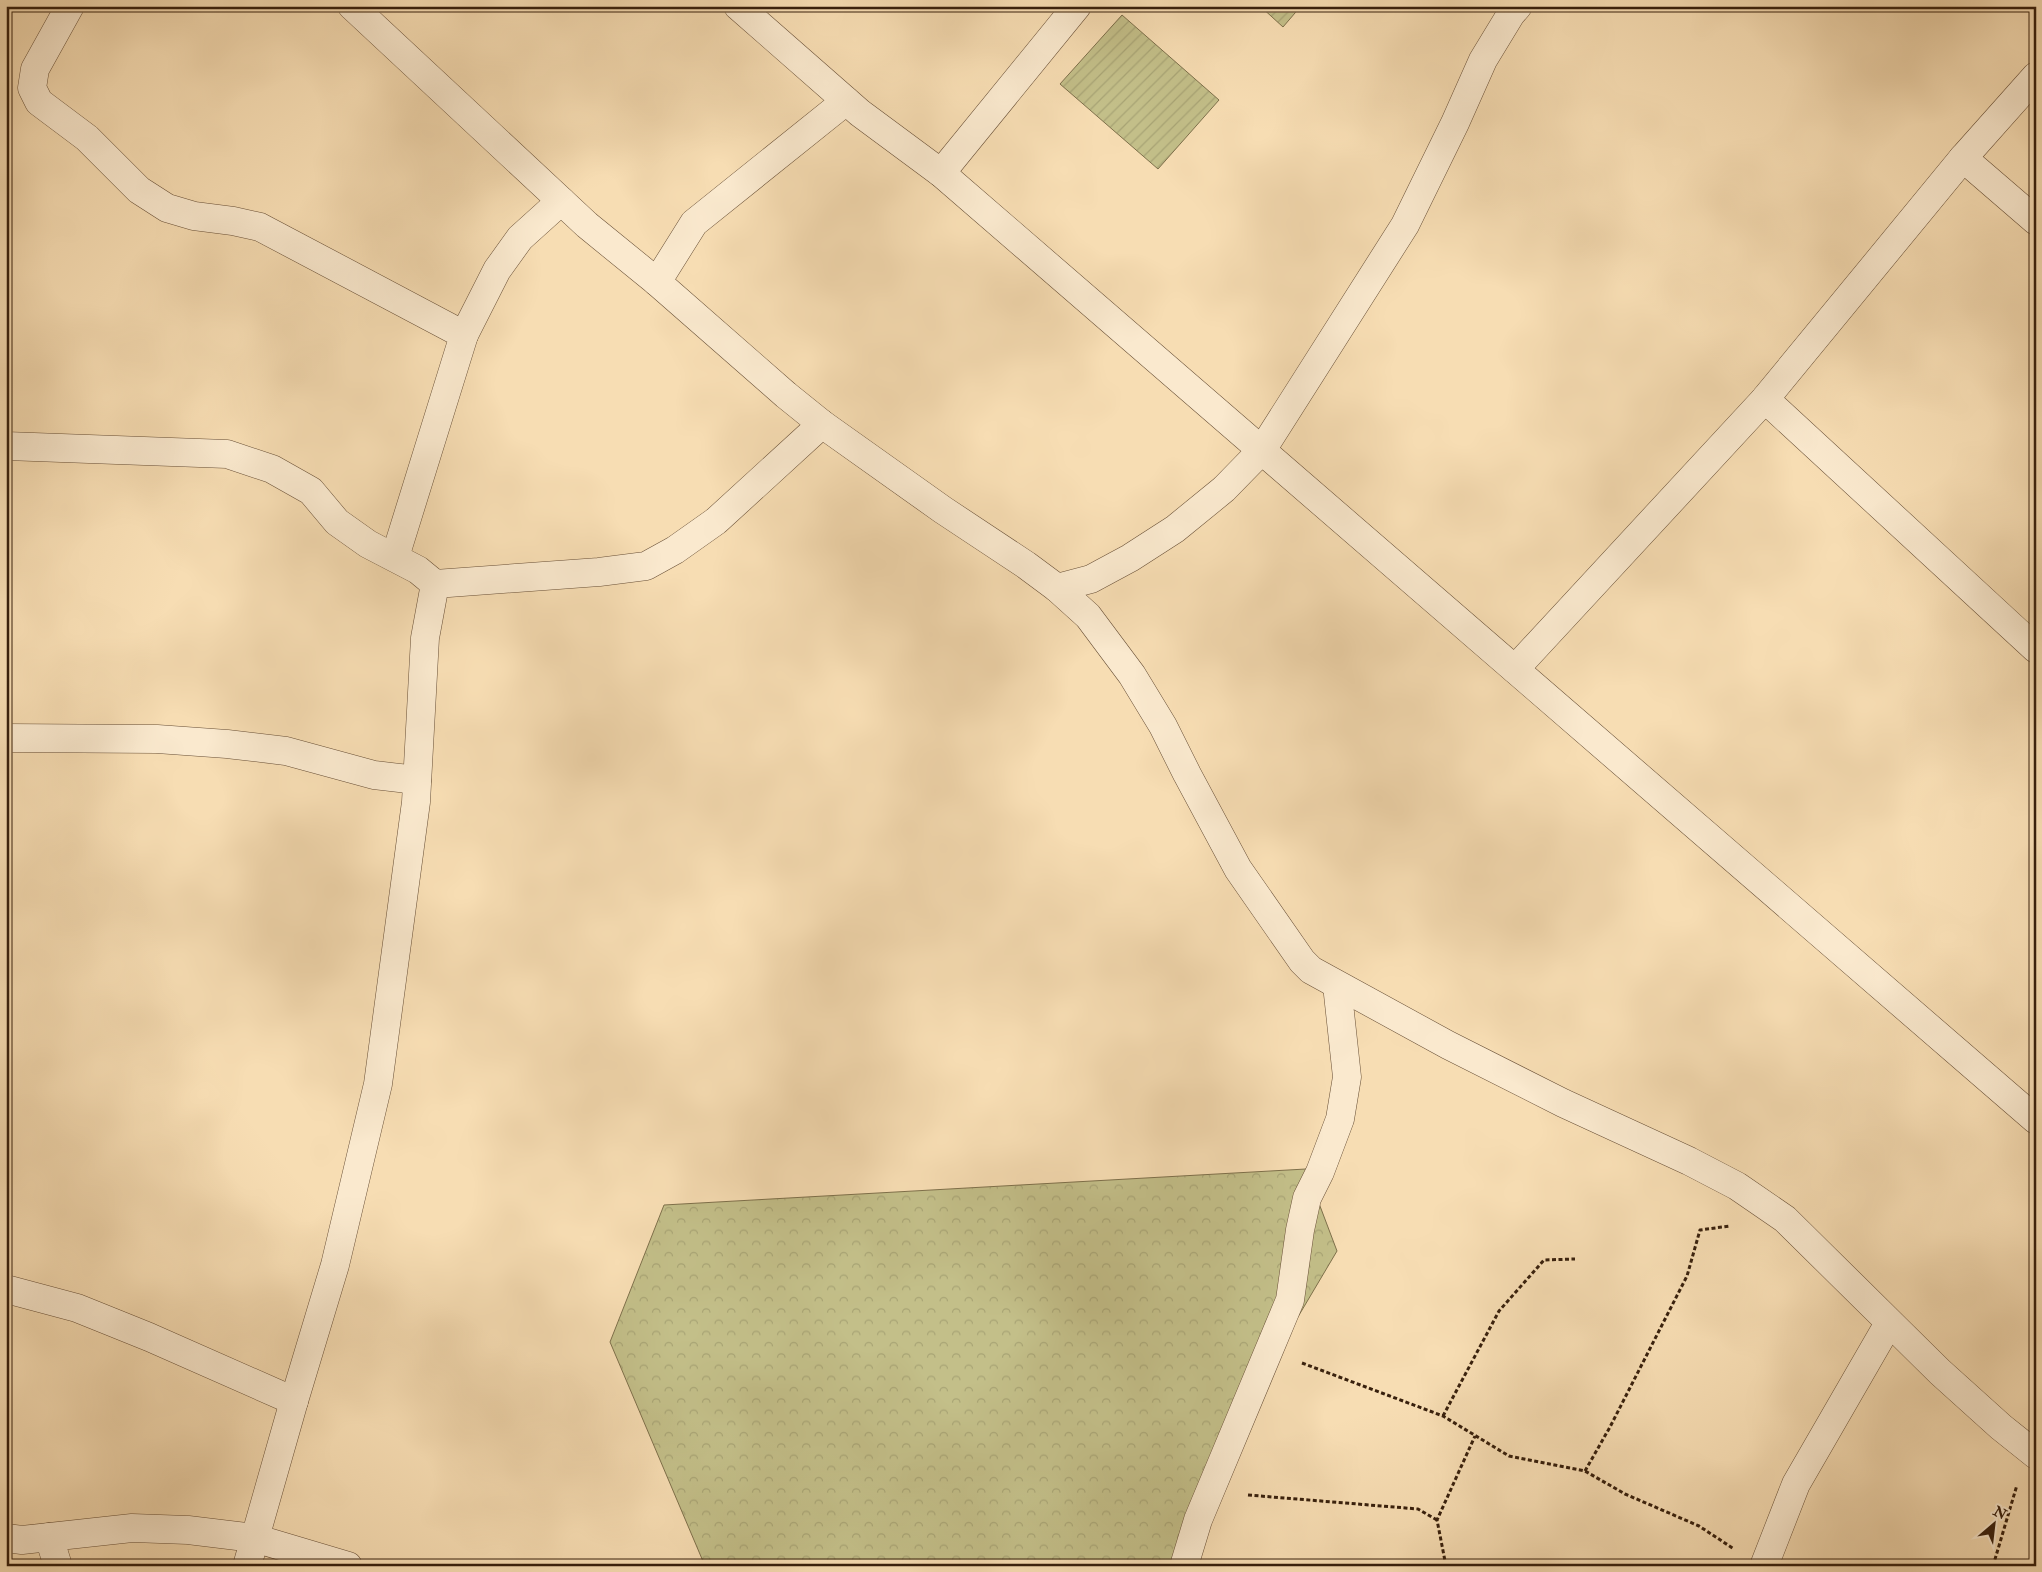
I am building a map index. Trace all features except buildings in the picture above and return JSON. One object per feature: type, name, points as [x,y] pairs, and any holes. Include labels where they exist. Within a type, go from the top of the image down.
[{"type":"street","points":[[70,6],[35,69],[32,88],[39,102],[88,138],[139,190],[167,208],[194,216],[233,221],[260,228],[464,335]]},
{"type":"street","points":[[352,6],[587,225],[657,282],[822,424],[943,510],[1026,565],[1057,588],[1088,616],[1132,675],[1163,726],[1238,869],[1302,961],[1311,970],[1448,1045],[1563,1103],[1689,1161],[1729,1182],[1785,1219],[1889,1323],[2001,1427],[2032,1452]]},
{"type":"street","points":[[738,6],[846,101],[941,173],[2036,1120]]},
{"type":"street","points":[[941,173],[1077,6]]},
{"type":"street","points":[[1057,588],[1091,579],[1130,558],[1175,529],[1224,489],[1262,450],[1404,225],[1455,123],[1483,60],[1511,14],[1518,6]]},
{"type":"street","points":[[1515,668],[1765,399],[1963,158],[2036,76]]},
{"type":"street","points":[[657,282],[694,223],[846,101]]},
{"type":"street","points":[[1963,158],[2036,221]]},
{"type":"street","points":[[395,557],[464,335],[497,270],[520,238],[561,201]]},
{"type":"street","points":[[1765,399],[2036,648]]},
{"type":"street","points":[[6,446],[227,454],[272,469],[311,491],[338,522],[368,544],[418,570],[436,584],[599,572],[646,566],[674,550],[716,521],[822,424]]},
{"type":"street","points":[[247,1566],[335,1266],[378,1084],[416,802],[425,638],[436,584]]},
{"type":"street","points":[[6,738],[157,739],[227,744],[286,751],[374,775],[416,780]]},
{"type":"street","points":[[1184,1566],[1198,1520],[1290,1300],[1300,1230],[1307,1198],[1320,1172],[1340,1119],[1347,1077],[1337,985]]},
{"type":"street","points":[[6,1289],[77,1308],[149,1337],[294,1401]]},
{"type":"street","points":[[1764,1566],[1796,1484],[1889,1323]]},
{"type":"street","points":[[6,1538],[22,1540],[132,1528],[188,1530],[254,1538],[348,1566]]},
{"type":"street","points":[[49,1537],[58,1566]]},
{"type":"path","points":[[1584,1471],[1610,1427],[1687,1276],[1700,1230],[1785,1219]]},
{"type":"path","points":[[1442,1416],[1499,1311],[1544,1260],[1575,1259]]},
{"type":"path","points":[[1268,1351],[1442,1416],[1509,1456],[1584,1471],[1625,1494],[1699,1526],[1737,1551]]},
{"type":"path","points":[[1446,1566],[1437,1520],[1474,1436]]},
{"type":"path","points":[[1993,1566],[2032,1452]]},
{"type":"path","points":[[1210,1492],[1418,1509],[1437,1520]]},
{"type":"green space","points":[[1260,6],[1301,6],[1283,27]]},
{"type":"green space","points":[[1122,15],[1219,100],[1158,169],[1060,84]]},
{"type":"green space","points":[[1306,1169],[1337,1251],[1196,1489],[1171,1566],[705,1566],[610,1342],[664,1205]]}]
